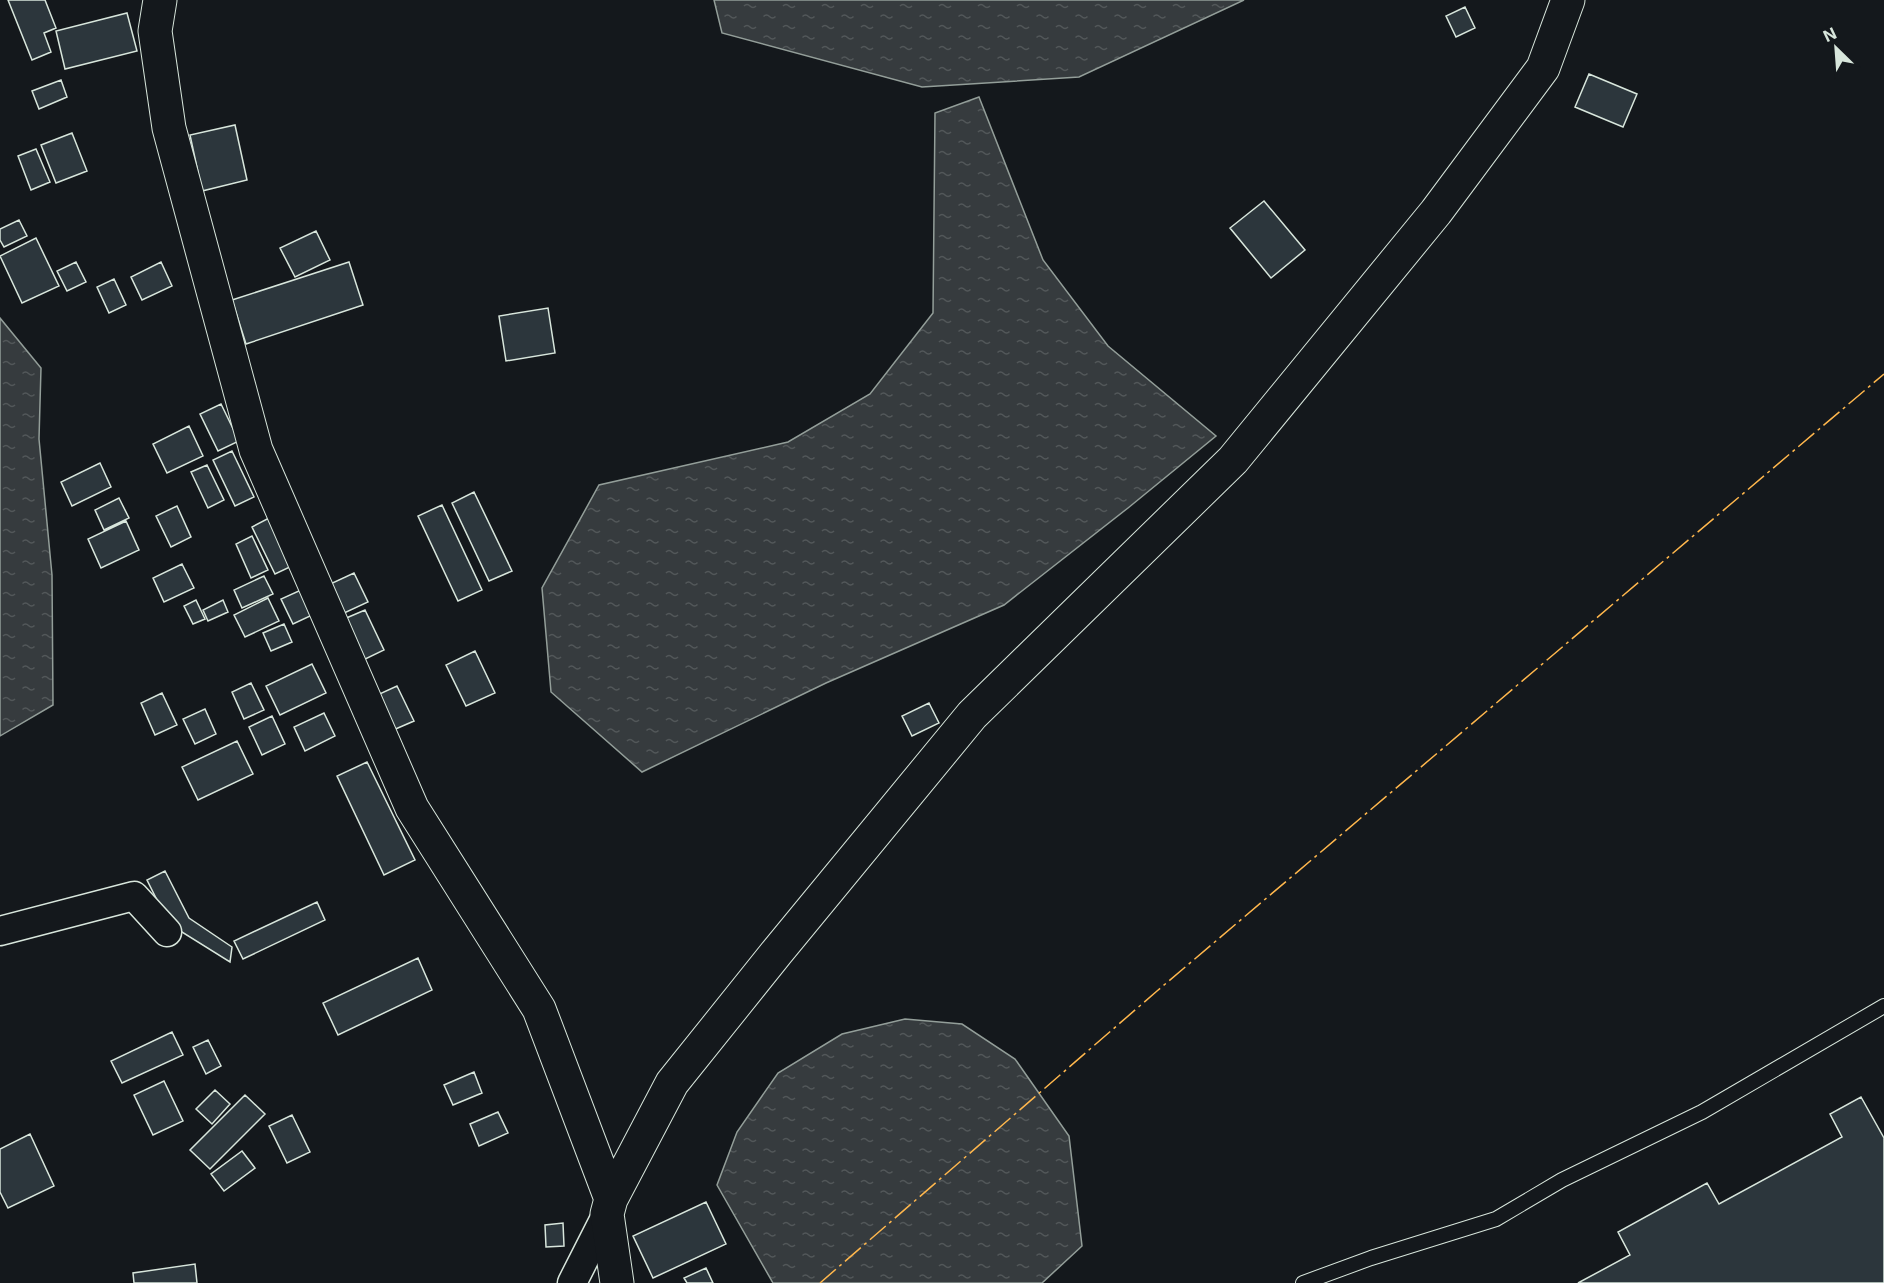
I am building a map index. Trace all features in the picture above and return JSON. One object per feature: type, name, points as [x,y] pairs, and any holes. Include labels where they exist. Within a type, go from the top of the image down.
[{"type":"street","points":[[160,0],[155,31],[169,128],[255,450],[412,808],[538,1009],[609,1206],[617,1283]]},
{"type":"street","points":[[572,1283],[672,1083],[777,951],[972,715],[1233,460],[1436,212],[1544,68],[1568,0]]},
{"type":"street","points":[[0,931],[134,896],[167,932]]},
{"type":"lane","points":[[1303,1283],[1371,1258],[1496,1219],[1562,1180],[1702,1112],[1884,1006]]},
{"type":"water","points":[[714,0],[1244,0],[1079,77],[922,87],[722,33]]},
{"type":"water","points":[[979,97],[1043,260],[1108,346],[1216,436],[1004,605],[826,683],[642,772],[551,692],[542,588],[599,485],[788,442],[870,394],[933,313],[935,113]]},
{"type":"water","points":[[0,318],[41,368],[39,439],[52,575],[53,705],[0,736]]},
{"type":"water","points":[[905,1019],[962,1024],[1015,1059],[1069,1136],[1082,1246],[1042,1283],[773,1283],[717,1185],[737,1132],[778,1073],[842,1034]]},
{"type":"building","points":[[8,0],[45,0],[56,28],[44,33],[51,52],[32,60]]},
{"type":"building","points":[[1465,7],[1475,28],[1456,37],[1446,16]]},
{"type":"building","points":[[127,13],[137,51],[65,69],[56,31]]},
{"type":"building","points":[[1589,74],[1637,94],[1623,127],[1575,107]]},
{"type":"building","points":[[61,80],[67,97],[39,109],[32,91]]},
{"type":"building","points":[[235,125],[247,180],[202,191],[190,135]]},
{"type":"building","points":[[72,133],[87,171],[56,183],[41,145]]},
{"type":"building","points":[[36,149],[50,182],[31,190],[18,156]]},
{"type":"building","points":[[1264,201],[1305,250],[1271,278],[1230,228]]},
{"type":"building","points":[[19,220],[27,236],[4,247],[0,240],[0,229]]},
{"type":"building","points":[[316,231],[330,260],[295,277],[280,248]]},
{"type":"building","points":[[36,238],[59,286],[22,303],[0,256]]},
{"type":"building","points":[[76,262],[86,282],[67,291],[57,271]]},
{"type":"building","points":[[161,262],[172,286],[142,300],[131,277]]},
{"type":"building","points":[[349,262],[363,305],[246,344],[232,300]]},
{"type":"building","points":[[114,279],[126,305],[109,313],[97,287]]},
{"type":"building","points":[[548,308],[555,353],[506,361],[499,316]]},
{"type":"building","points":[[221,404],[239,441],[218,451],[200,414]]},
{"type":"building","points":[[189,426],[203,456],[167,473],[153,444]]},
{"type":"building","points":[[232,451],[254,497],[235,506],[213,460]]},
{"type":"building","points":[[100,463],[111,487],[72,506],[61,482]]},
{"type":"building","points":[[207,465],[224,500],[208,508],[191,472]]},
{"type":"building","points":[[474,492],[512,571],[489,581],[452,503]]},
{"type":"building","points":[[119,498],[129,518],[104,530],[95,510]]},
{"type":"building","points":[[442,505],[482,590],[458,601],[418,516]]},
{"type":"building","points":[[177,506],[191,537],[171,547],[156,516]]},
{"type":"building","points":[[269,518],[292,566],[275,574],[252,527]]},
{"type":"building","points":[[126,521],[139,550],[101,568],[88,539]]},
{"type":"building","points":[[252,536],[268,570],[251,578],[236,544]]},
{"type":"building","points":[[182,564],[194,588],[164,602],[153,578]]},
{"type":"building","points":[[354,573],[368,602],[342,614],[328,585]]},
{"type":"building","points":[[264,576],[273,594],[242,608],[234,590]]},
{"type":"building","points":[[312,585],[323,610],[293,624],[281,599]]},
{"type":"building","points":[[268,598],[279,621],[245,637],[234,615]]},
{"type":"building","points":[[196,600],[205,619],[193,624],[184,606]]},
{"type":"building","points":[[223,600],[228,612],[208,621],[203,610]]},
{"type":"building","points":[[365,610],[384,650],[357,663],[337,622]]},
{"type":"building","points":[[284,624],[292,642],[271,651],[263,633]]},
{"type":"building","points":[[475,651],[495,693],[466,706],[446,665]]},
{"type":"building","points":[[312,664],[326,693],[280,715],[266,686]]},
{"type":"building","points":[[251,683],[264,710],[244,719],[232,692]]},
{"type":"building","points":[[397,686],[414,721],[391,731],[375,696]]},
{"type":"building","points":[[162,693],[177,725],[155,735],[141,703]]},
{"type":"building","points":[[929,703],[939,723],[912,736],[902,716]]},
{"type":"building","points":[[205,709],[216,734],[195,744],[183,719]]},
{"type":"building","points":[[324,713],[335,736],[305,751],[294,727]]},
{"type":"building","points":[[272,716],[285,744],[262,755],[249,727]]},
{"type":"building","points":[[237,741],[253,774],[198,800],[182,767]]},
{"type":"building","points":[[367,762],[415,860],[384,875],[337,776]]},
{"type":"building","points":[[165,871],[189,918],[232,947],[230,962],[169,924],[147,880]]},
{"type":"building","points":[[317,902],[325,920],[243,959],[234,941]]},
{"type":"building","points":[[418,958],[432,990],[338,1035],[323,1003]]},
{"type":"building","points":[[172,1032],[183,1055],[122,1083],[111,1061]]},
{"type":"building","points":[[208,1040],[221,1066],[206,1074],[193,1047]]},
{"type":"building","points":[[474,1072],[482,1093],[453,1105],[444,1085]]},
{"type":"building","points":[[164,1081],[183,1121],[153,1135],[134,1095]]},
{"type":"building","points":[[215,1090],[230,1104],[212,1124],[196,1109]]},
{"type":"building","points":[[245,1095],[265,1114],[210,1169],[190,1150]]},
{"type":"building","points":[[1861,1097],[1884,1138],[1884,1283],[1578,1283],[1630,1255],[1618,1232],[1707,1183],[1719,1204],[1842,1137],[1830,1114]]},
{"type":"building","points":[[498,1112],[508,1133],[479,1146],[470,1124]]},
{"type":"building","points":[[292,1115],[310,1152],[287,1163],[269,1126]]},
{"type":"building","points":[[30,1134],[54,1186],[8,1208],[0,1192],[0,1149]]},
{"type":"building","points":[[242,1151],[255,1168],[224,1191],[211,1174]]},
{"type":"building","points":[[706,1202],[726,1244],[653,1278],[633,1236]]},
{"type":"building","points":[[563,1223],[564,1246],[546,1247],[545,1225]]},
{"type":"building","points":[[195,1264],[197,1283],[134,1283],[133,1273]]},
{"type":"building","points":[[706,1268],[713,1283],[687,1283],[684,1278]]},
{"type":"power","points":[[820,1283],[1157,991],[1884,374]]}]
